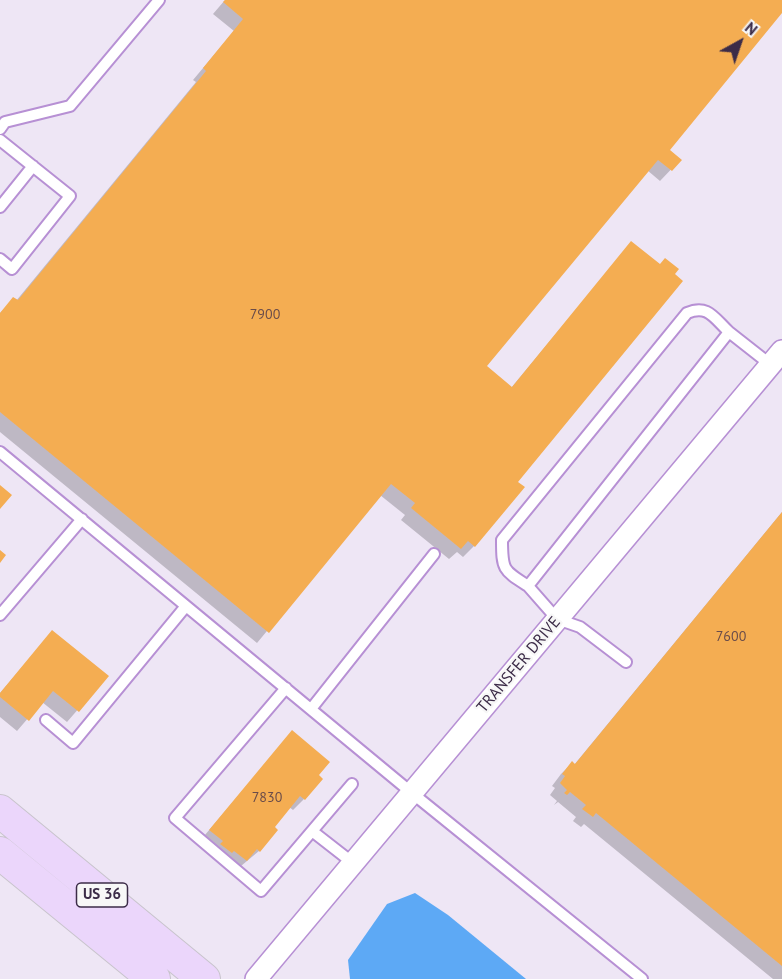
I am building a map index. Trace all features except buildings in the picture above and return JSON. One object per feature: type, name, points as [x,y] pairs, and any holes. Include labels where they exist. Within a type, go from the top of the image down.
[{"type":"main road","name":"US 36","points":[[0,811],[204,979]]},
{"type":"main road","name":"US 36","points":[[0,853],[154,979]]},
{"type":"street","name":"TRANSFER DRIVE","points":[[256,979],[776,358]]},
{"type":"lane","points":[[0,129],[5,122],[70,106],[159,0]]},
{"type":"lane","points":[[0,140],[70,196],[12,269],[0,260]]},
{"type":"lane","points":[[0,207],[33,166]]},
{"type":"lane","points":[[626,662],[580,627],[557,619],[528,585],[509,573],[502,563],[502,540],[687,313],[704,309],[729,332],[776,358]]},
{"type":"lane","points":[[528,585],[729,332]]},
{"type":"lane","points":[[0,452],[412,793],[642,979]]},
{"type":"lane","points":[[0,615],[82,519]]},
{"type":"lane","points":[[310,709],[434,554]]},
{"type":"lane","points":[[46,720],[73,743],[186,606]]},
{"type":"lane","points":[[286,688],[175,818],[261,891],[352,784]]},
{"type":"lane","points":[[312,831],[353,863]]},
{"type":"water","points":[[415,893],[448,915],[526,979],[350,979],[348,960],[387,904]]}]
